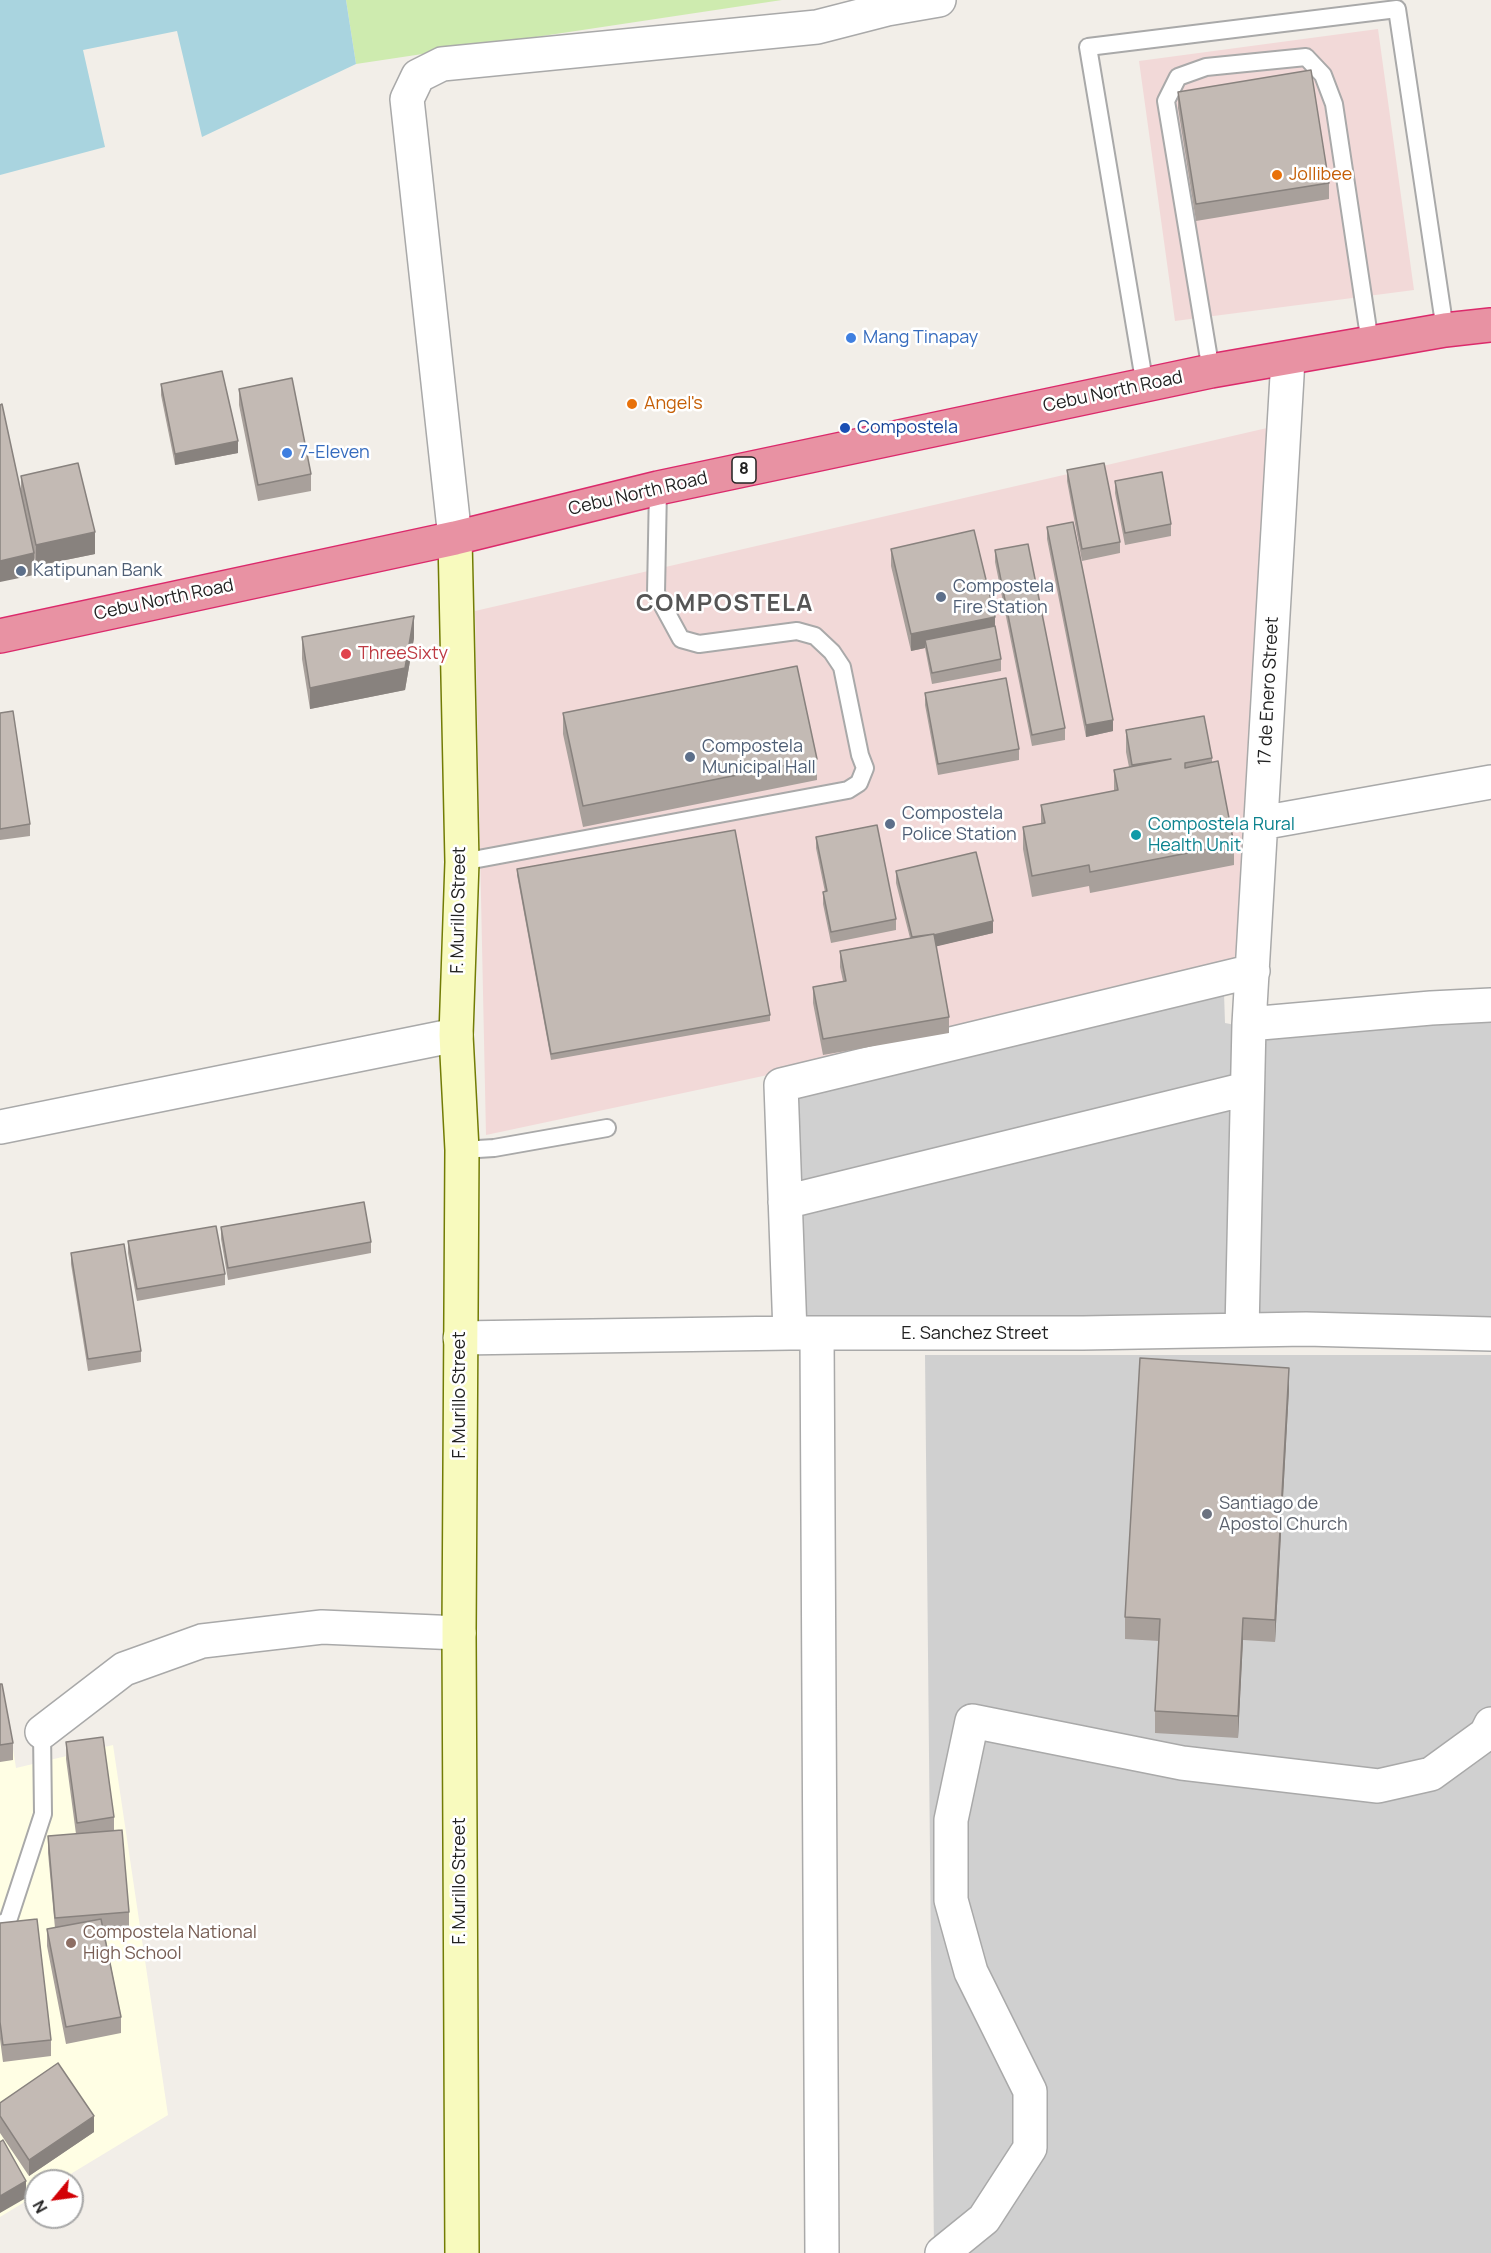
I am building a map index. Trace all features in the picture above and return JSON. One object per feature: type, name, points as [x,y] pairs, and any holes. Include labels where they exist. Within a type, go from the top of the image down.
[{"type":"highway","name":"Cebu North Road","points":[[0,636],[455,538],[658,488],[1211,371],[1445,330],[1491,325]]},
{"type":"street","points":[[455,538],[407,99],[418,76],[442,64],[818,27],[887,9],[939,0]]},
{"type":"street","name":"17 de Enero Street","points":[[1242,1330],[1249,1024],[1288,359]]},
{"type":"street","name":"F. Murillo Street","points":[[455,538],[462,862],[456,1035],[462,1150],[459,1633],[462,2253]]},
{"type":"street","points":[[1261,823],[1491,782]]},
{"type":"street","points":[[822,2253],[804,1334],[785,1202],[782,1086],[1253,971]]},
{"type":"street","points":[[1249,1024],[1491,1005]]},
{"type":"street","points":[[0,1127],[456,1035]]},
{"type":"street","points":[[785,1202],[1246,1089]]},
{"type":"street","name":"E. Sanchez Street","points":[[460,1338],[1306,1329],[1491,1334]]},
{"type":"street","points":[[42,1732],[124,1669],[202,1641],[322,1627],[459,1633]]},
{"type":"street","points":[[942,2253],[984,2219],[1030,2148],[1030,2091],[971,1971],[951,1900],[951,1820],[972,1721],[1182,1763],[1378,1786],[1431,1774],[1486,1734],[1491,1724]]},
{"type":"lane","points":[[1145,386],[1088,47],[1397,9],[1445,330]]},
{"type":"lane","points":[[1211,371],[1166,101],[1178,77],[1206,67],[1306,57],[1323,75],[1334,104],[1370,343]]},
{"type":"lane","points":[[462,862],[848,790],[859,783],[865,768],[860,755],[842,667],[832,652],[815,636],[797,631],[699,645],[681,639],[656,593],[658,488]]},
{"type":"lane","points":[[462,1150],[494,1148],[607,1128]]},
{"type":"lane","points":[[0,1924],[8,1921],[43,1814],[42,1732]]},
{"type":"shaded area","name":"Jollibee","points":[[1378,29],[1414,290],[1175,321],[1139,61]]},
{"type":"shaded area","points":[[1267,428],[1243,959],[951,1036],[486,1135],[475,611]]},
{"type":"shaded area","points":[[1224,993],[1225,1023],[1278,1033],[1491,1015],[1491,1318],[801,1323],[786,1093]]},
{"type":"shaded area","points":[[925,1355],[1491,1355],[1491,2253],[934,2253]]},
{"type":"shaded area","name":"Compostela National High School","points":[[5,1697],[16,1768],[113,1745],[168,2115],[79,2169],[24,2169],[24,2202],[0,2217],[0,1698]]},
{"type":"green space","points":[[346,0],[782,0],[356,64]]},
{"type":"water","points":[[0,0],[346,0],[356,64],[202,137],[177,31],[83,50],[105,147],[0,175]]},
{"type":"building","points":[[1311,70],[1329,183],[1196,204],[1178,92]]},
{"type":"building","points":[[222,371],[238,441],[175,454],[161,384]]},
{"type":"building","points":[[292,378],[311,474],[258,485],[239,389]]},
{"type":"building","points":[[2,404],[34,553],[0,561],[0,405]]},
{"type":"building","points":[[78,463],[95,532],[36,545],[21,476]]},
{"type":"building","points":[[1104,463],[1120,542],[1082,549],[1067,470]]},
{"type":"building","points":[[1162,472],[1171,524],[1125,533],[1115,481]]},
{"type":"building","points":[[1073,522],[1113,720],[1086,725],[1047,527]]},
{"type":"building","points":[[974,530],[995,617],[911,634],[891,549]]},
{"type":"building","points":[[1028,544],[1065,728],[1032,735],[995,550]]},
{"type":"building","points":[[414,616],[405,668],[310,688],[302,637]]},
{"type":"building","points":[[995,626],[1001,659],[932,673],[925,640]]},
{"type":"building","name":"Compostela Municipal Hall","points":[[797,666],[817,759],[583,806],[563,713]]},
{"type":"building","points":[[1006,678],[1019,749],[938,764],[925,693]]},
{"type":"building","points":[[13,711],[30,824],[0,829],[0,713]]},
{"type":"building","name":"Compostela Rural Health Unit","points":[[1204,716],[1212,758],[1185,763],[1185,768],[1218,761],[1234,844],[1090,872],[1089,865],[1032,876],[1023,827],[1045,823],[1041,805],[1118,790],[1114,770],[1171,759],[1132,765],[1126,730]]},
{"type":"building","points":[[877,825],[896,919],[831,932],[823,892],[827,891],[816,837]]},
{"type":"building","points":[[735,830],[770,1015],[551,1054],[517,869]]},
{"type":"building","points":[[976,852],[993,921],[934,935],[912,937],[896,871]]},
{"type":"building","points":[[934,934],[949,1017],[823,1039],[813,987],[846,981],[840,951]]},
{"type":"building","points":[[364,1202],[371,1242],[228,1268],[221,1227]]},
{"type":"building","points":[[216,1226],[225,1274],[137,1289],[128,1241]]},
{"type":"building","points":[[124,1244],[141,1351],[88,1359],[71,1253]]},
{"type":"building","name":"Santiago de Apostol Church","points":[[1140,1358],[1289,1368],[1275,1620],[1243,1618],[1238,1716],[1155,1711],[1160,1619],[1125,1617]]},
{"type":"building","points":[[0,1684],[2,1684],[13,1743],[0,1745]]},
{"type":"building","points":[[103,1737],[114,1817],[77,1823],[66,1742]]},
{"type":"building","points":[[122,1830],[129,1912],[55,1918],[48,1836]]},
{"type":"building","points":[[37,1919],[51,2040],[3,2045],[0,2022],[0,1923]]},
{"type":"building","points":[[101,1919],[121,2017],[66,2027],[47,1929]]},
{"type":"building","points":[[58,2063],[94,2116],[29,2160],[0,2116],[0,2103]]},
{"type":"building","points":[[3,2140],[24,2177],[24,2182],[0,2196],[0,2142]]},
{"type":"place","name":"Jollibee","points":[[1277,175]]},
{"type":"place","name":"Mang Tinapay","points":[[851,338]]},
{"type":"place","name":"Angel's","points":[[632,404]]},
{"type":"place","name":"Compostela","points":[[845,428]]},
{"type":"place","name":"7-Eleven","points":[[287,453]]},
{"type":"place","name":"Katipunan Bank","points":[[21,571]]},
{"type":"place","name":"Compostela Fire Station","points":[[941,597]]},
{"type":"place","name":"ThreeSixty","points":[[346,654]]},
{"type":"place","name":"Compostela Municipal Hall","points":[[690,757]]},
{"type":"place","name":"Compostela Police Station","points":[[890,824]]},
{"type":"place","name":"Compostela Rural Health Unit","points":[[1136,835]]},
{"type":"place","name":"Santiago de Apostol Church","points":[[1207,1514]]},
{"type":"place","name":"Compostela National High School","points":[[71,1943]]},
{"type":"district","name":"COMPOSTELA","points":[[725,604]]}]
